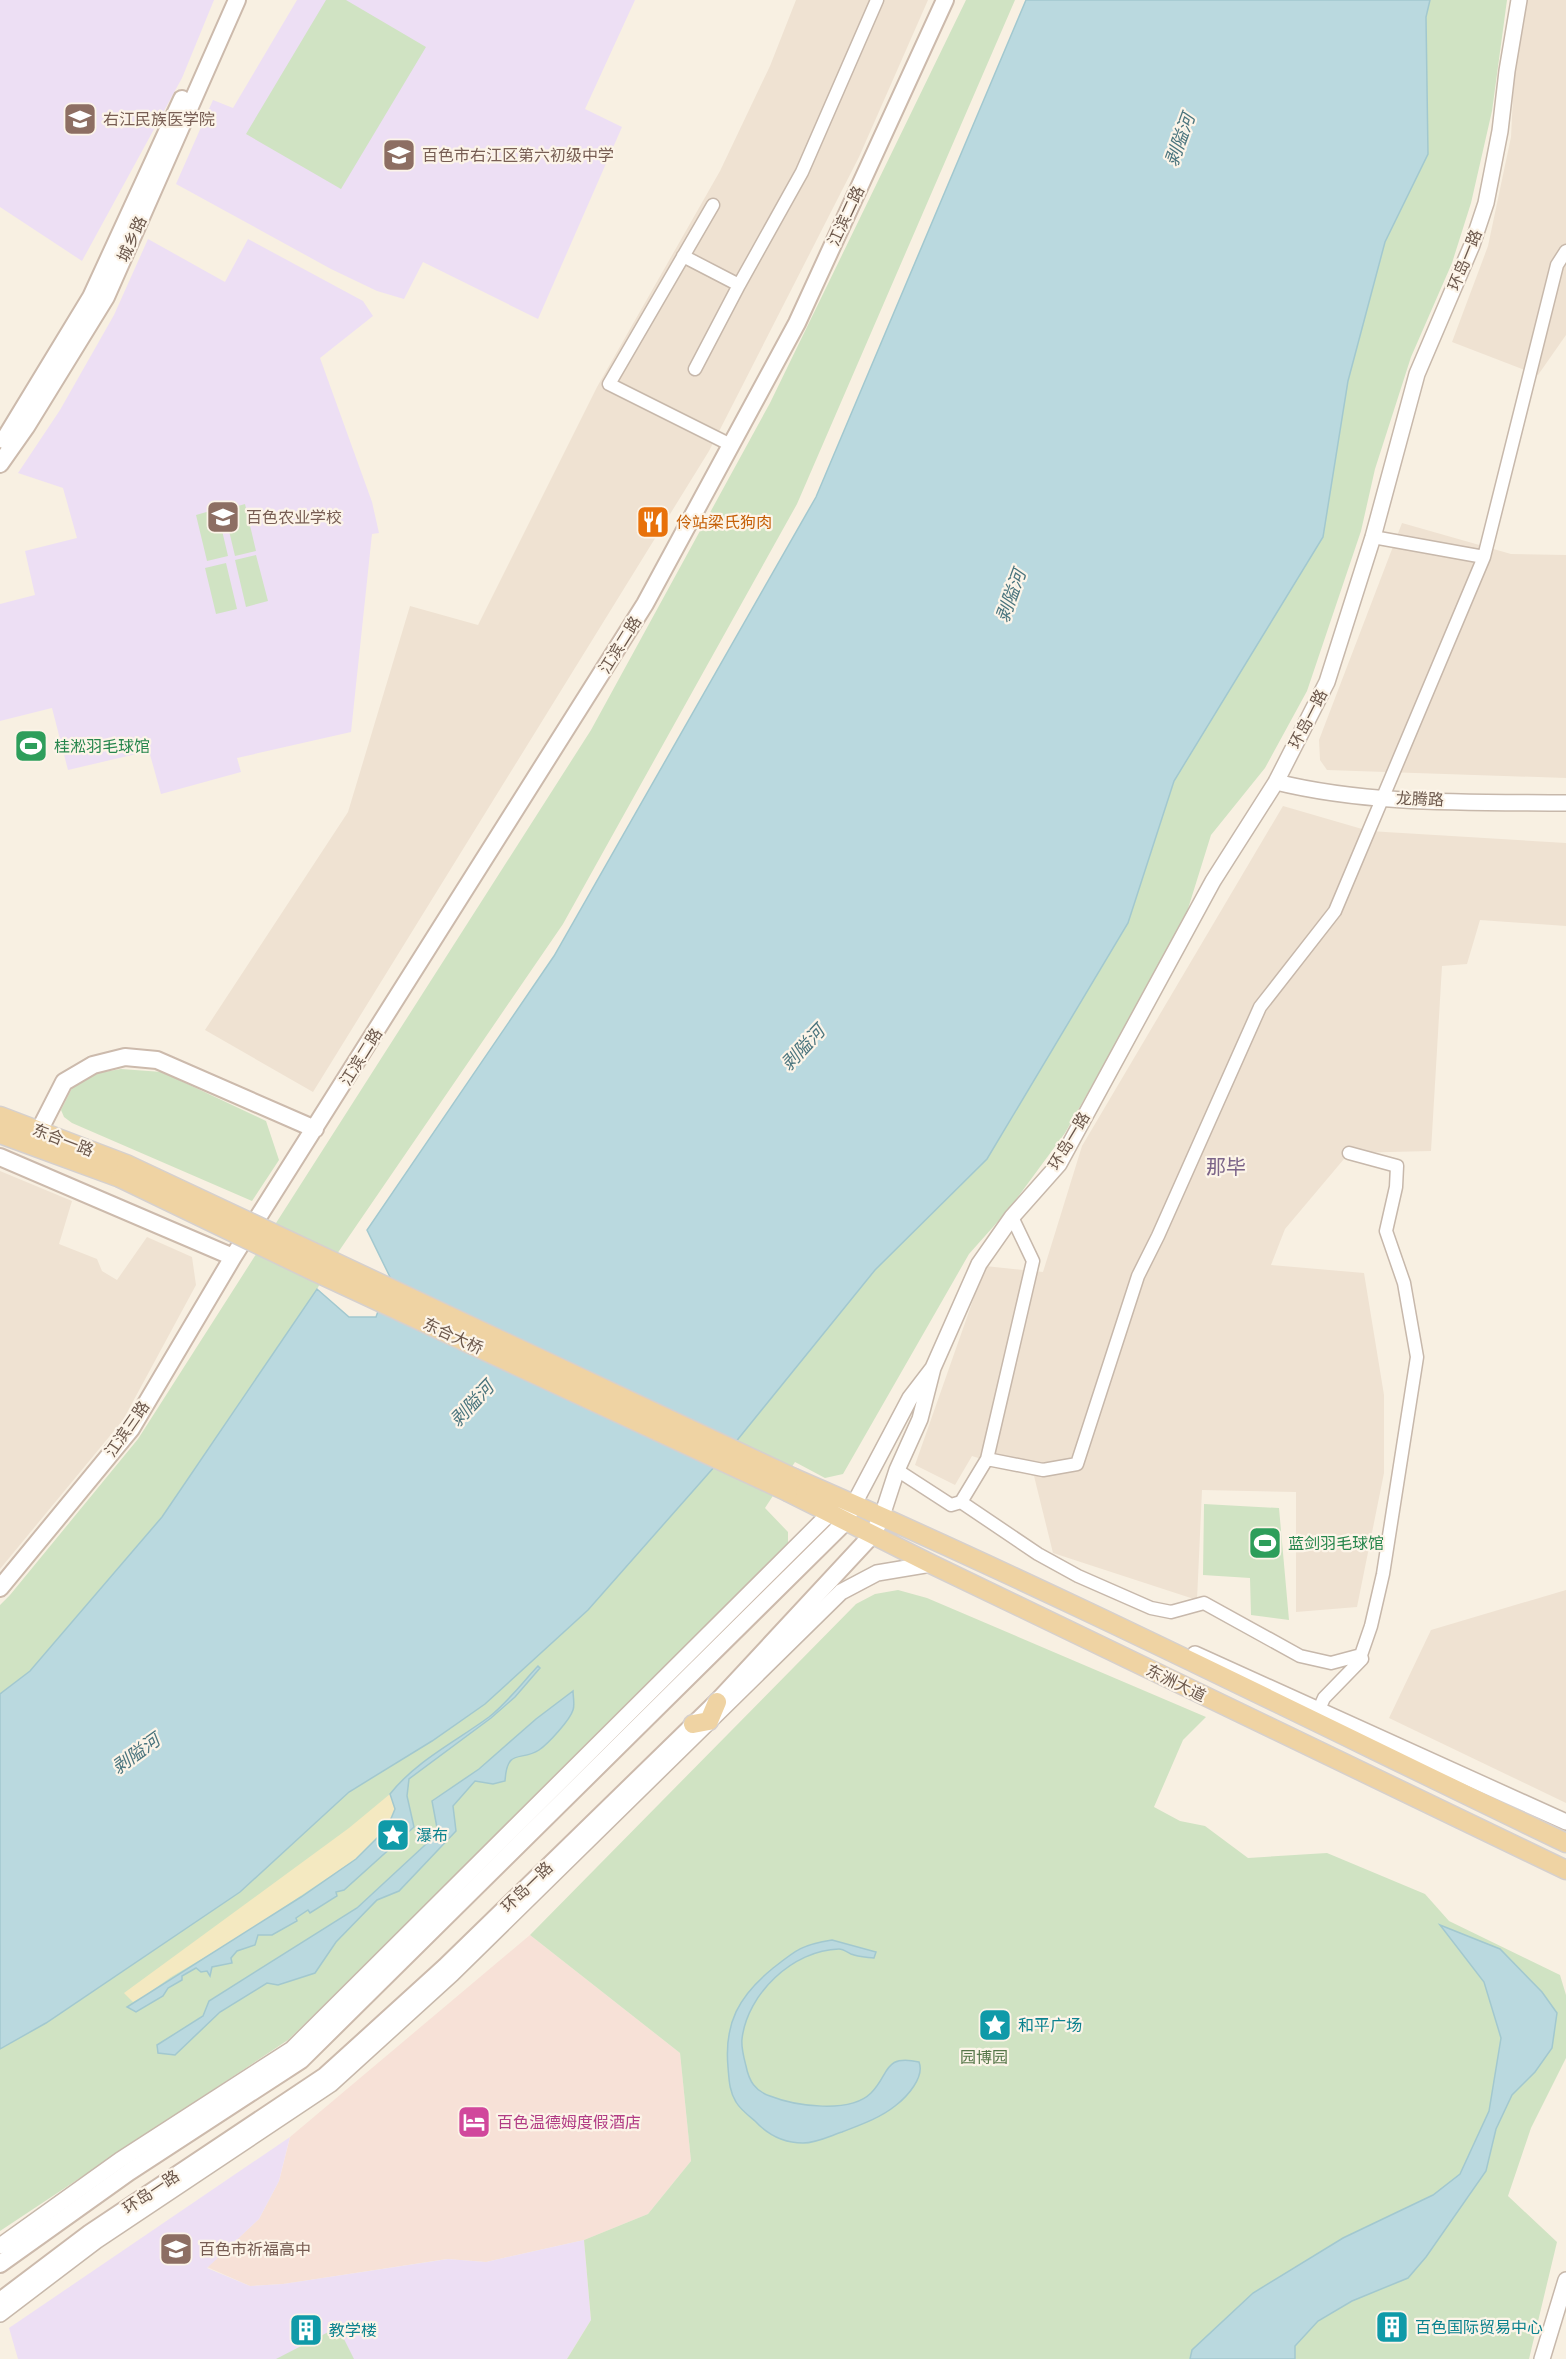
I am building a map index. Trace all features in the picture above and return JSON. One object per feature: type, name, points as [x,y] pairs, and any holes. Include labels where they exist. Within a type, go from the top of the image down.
[{"type":"main road","name":"城乡路","points":[[0,447],[91,297],[228,0]]},
{"type":"main road","name":"城乡路","points":[[0,464],[26,427],[106,297],[237,0]]},
{"type":"main road","name":"江滨二路","points":[[233,1257],[645,604],[797,323],[945,0]]},
{"type":"main road","points":[[39,1131],[64,1082],[93,1065],[125,1058],[158,1060],[315,1129]]},
{"type":"main road","name":"东合一路","points":[[0,1116],[39,1131],[123,1171]]},
{"type":"main road","name":"东合一路","points":[[0,1134],[123,1171]]},
{"type":"main road","points":[[0,1157],[233,1257]]},
{"type":"main road","name":"东合大桥","points":[[123,1171],[312,1271],[791,1485]]},
{"type":"main road","name":"江滨三路","points":[[0,1588],[130,1429],[233,1257]]},
{"type":"main road","name":"东洲大道","points":[[791,1485],[848,1501],[1316,1715],[1566,1843]]},
{"type":"main road","name":"东洲大道","points":[[791,1485],[838,1518],[1566,1870]]},
{"type":"main road","name":"环岛一路","points":[[0,2264],[129,2172],[301,2060],[838,1518],[848,1501]]},
{"type":"main road","name":"环岛一路","points":[[717,1702],[873,1534],[882,1516]]},
{"type":"main road","points":[[997,1596],[1008,1575]]},
{"type":"main road","points":[[701,1723],[717,1702]]},
{"type":"main road","name":"环岛一路","points":[[0,2301],[90,2233],[325,2076],[446,1967],[701,1723]]},
{"type":"street","points":[[695,369],[802,172],[877,0]]},
{"type":"street","name":"环岛一路","points":[[882,1516],[897,1470],[920,1419],[933,1368],[979,1264],[1012,1216],[1059,1164],[1213,881],[1276,782],[1327,682],[1373,537],[1417,374],[1472,245],[1486,203],[1500,131],[1519,0]]},
{"type":"street","points":[[713,205],[609,384],[731,446]]},
{"type":"street","points":[[987,1459],[1043,1470],[1077,1464],[1138,1276],[1260,1007],[1335,911],[1484,557],[1557,265],[1566,251]]},
{"type":"street","points":[[683,256],[739,285]]},
{"type":"street","points":[[1373,537],[1484,557]]},
{"type":"street","name":"龙腾路","points":[[1276,782],[1312,791],[1383,798],[1566,803]]},
{"type":"street","points":[[1316,1715],[1324,1698],[1351,1673],[1362,1659],[1361,1655],[1371,1626],[1383,1574],[1417,1357],[1404,1283],[1386,1232],[1396,1187],[1397,1166],[1349,1153]]},
{"type":"street","points":[[897,1470],[951,1505],[961,1502],[987,1459],[1033,1261],[1012,1216]]},
{"type":"street","name":"环岛一路","points":[[848,1501],[909,1398],[933,1368]]},
{"type":"street","points":[[961,1502],[1038,1554],[1078,1576],[1151,1608],[1171,1612],[1204,1603],[1300,1656],[1331,1663],[1361,1655]]},
{"type":"street","points":[[0,2246],[120,2160],[292,2049],[838,1518]]},
{"type":"street","points":[[975,1559],[989,1556],[1189,1651],[1316,1715],[1566,1822]]},
{"type":"street","points":[[0,2314],[96,2241],[331,2084],[452,1974],[701,1723],[841,1592],[877,1574],[931,1564]]},
{"type":"street","points":[[1542,2359],[1566,2280]]},
{"type":"shaded area","name":"右江民族医学院","points":[[0,0],[214,0],[182,78],[82,261],[0,207]]},
{"type":"shaded area","name":"百色市右江区第六初级中学","points":[[297,0],[635,0],[585,109],[622,127],[538,319],[423,262],[404,299],[377,291],[331,269],[176,184],[213,100],[233,108]]},
{"type":"shaded area","points":[[796,0],[928,0],[859,157],[709,451],[313,1092],[205,1030],[348,812],[410,606],[478,625],[597,387],[720,171],[770,66]]},
{"type":"shaded area","points":[[1526,0],[1566,0],[1566,335],[1538,375],[1452,342],[1488,246],[1511,137],[1516,36]]},
{"type":"shaded area","name":"百色农业学校","points":[[148,239],[225,282],[248,239],[363,301],[373,316],[320,358],[372,502],[379,533],[372,534],[351,732],[237,758],[241,772],[161,794],[149,751],[68,770],[52,708],[0,721],[0,604],[35,595],[25,551],[77,538],[63,488],[18,473],[60,410],[114,315]]},
{"type":"shaded area","points":[[1402,523],[1511,554],[1566,555],[1566,778],[1327,770],[1320,760],[1319,740]]},
{"type":"shaded area","points":[[1283,806],[1369,831],[1566,843],[1566,926],[1480,920],[1467,964],[1442,966],[1431,1151],[1349,1153],[1285,1229],[1271,1265],[1364,1273],[1384,1395],[1384,1473],[1357,1607],[1296,1612],[1296,1492],[1202,1490],[1197,1600],[1053,1553],[1034,1476],[972,1456],[955,1485],[915,1465],[985,1266],[1043,1272],[1082,1146]]},
{"type":"shaded area","points":[[0,1171],[72,1201],[59,1244],[97,1259],[102,1271],[117,1280],[147,1237],[192,1257],[196,1285],[123,1420],[0,1569]]},
{"type":"shaded area","points":[[1566,1590],[1566,1803],[1389,1718],[1431,1630]]},
{"type":"shaded area","points":[[530,1935],[680,2053],[691,2161],[648,2214],[584,2240],[486,2262],[447,2259],[283,2284],[250,2286],[207,2267],[259,2219],[279,2181],[290,2137]]},
{"type":"shaded area","name":"百色市祈福高中","points":[[290,2137],[279,2181],[259,2219],[207,2268],[250,2286],[283,2284],[448,2259],[486,2262],[584,2240],[591,2320],[567,2359],[18,2359],[9,2328]]},
{"type":"green space","points":[[326,0],[346,0],[426,47],[341,189],[246,134]]},
{"type":"green space","points":[[966,0],[1015,0],[797,504],[563,924],[339,1251],[317,1289],[162,1517],[30,1671],[0,1694],[0,1605],[138,1439],[591,730],[770,403]]},
{"type":"green space","points":[[1430,0],[1507,0],[1492,111],[1471,203],[1452,263],[1411,357],[1375,469],[1361,531],[1307,691],[1265,768],[1211,835],[1187,912],[1162,962],[1065,1133],[1009,1209],[969,1254],[843,1474],[825,1478],[795,1462],[765,1508],[788,1532],[788,1548],[288,2040],[0,2231],[0,2049],[46,2023],[240,1892],[349,1792],[432,1741],[485,1704],[588,1610],[677,1509],[875,1270],[987,1159],[1128,923],[1174,781],[1348,381],[1385,242],[1428,154],[1426,17]]},
{"type":"green space","points":[[245,504],[256,551],[235,556],[224,510]]},
{"type":"green space","points":[[217,509],[228,556],[207,561],[196,515]]},
{"type":"green space","points":[[256,555],[268,601],[246,607],[235,560]]},
{"type":"green space","points":[[226,563],[237,609],[216,614],[205,568]]},
{"type":"green space","points":[[121,1069],[162,1072],[266,1121],[279,1160],[252,1201],[72,1123],[64,1117],[61,1110],[72,1088],[98,1073]]},
{"type":"green space","points":[[1204,1504],[1279,1508],[1289,1620],[1251,1615],[1250,1578],[1203,1575]]},
{"type":"green space","name":"园博园","points":[[898,1590],[927,1598],[1206,1717],[1183,1740],[1154,1807],[1180,1821],[1205,1826],[1248,1858],[1327,1853],[1425,1894],[1449,1921],[1560,1975],[1566,1995],[1566,2058],[1531,2128],[1508,2196],[1557,2242],[1529,2359],[567,2359],[591,2320],[584,2240],[648,2214],[691,2161],[680,2053],[530,1935],[856,1604],[875,1594]]},
{"type":"green space","points":[[338,2327],[354,2359],[276,2359]]},
{"type":"sand","points":[[390,1794],[396,1809],[387,1828],[356,1859],[236,1939],[171,1977],[143,1997],[133,2002],[124,1993],[349,1828]]},
{"type":"water","name":"剥隘河","points":[[1026,0],[1430,0],[1426,17],[1428,154],[1385,242],[1348,381],[1323,537],[1174,781],[1128,923],[987,1159],[875,1270],[730,1449],[588,1610],[485,1704],[432,1741],[349,1792],[240,1892],[46,2023],[0,2049],[0,1694],[30,1671],[162,1517],[317,1289],[349,1317],[376,1317],[390,1277],[367,1230],[554,956],[816,497]]},
{"type":"water","name":"瀑布","points":[[538,1666],[540,1668],[515,1697],[491,1718],[409,1779],[407,1796],[414,1827],[344,1890],[336,1892],[337,1896],[310,1913],[308,1910],[296,1918],[297,1921],[272,1935],[258,1935],[255,1945],[237,1951],[231,1958],[232,1963],[212,1967],[210,1976],[207,1971],[201,1972],[196,1968],[182,1976],[182,1980],[168,1988],[163,1996],[136,2012],[127,2007],[301,1897],[356,1859],[387,1828],[395,1809],[390,1794],[400,1782],[436,1752],[496,1711]]},
{"type":"water","points":[[573,1691],[573,1710],[568,1720],[553,1737],[539,1750],[512,1759],[506,1770],[505,1781],[493,1784],[475,1781],[453,1806],[456,1831],[399,1891],[377,1900],[336,1942],[315,1973],[278,1985],[267,1983],[220,2012],[175,2055],[158,2053],[157,2045],[203,2016],[209,2001],[357,1908],[438,1833],[432,1801],[479,1769],[536,1719]]},
{"type":"water","points":[[1440,1925],[1500,1949],[1542,1992],[1557,2013],[1552,2048],[1535,2072],[1512,2095],[1496,2129],[1486,2171],[1426,2257],[1408,2278],[1352,2301],[1318,2321],[1295,2346],[1295,2359],[1190,2359],[1192,2350],[1253,2293],[1343,2238],[1433,2195],[1460,2174],[1489,2111],[1501,2038],[1484,1982]]},
{"type":"water","points":[[832,1940],[876,1952],[874,1958],[856,1956],[840,1949],[822,1951],[789,1966],[775,1978],[753,2006],[742,2039],[742,2049],[751,2081],[760,2091],[781,2100],[807,2105],[836,2106],[862,2100],[877,2086],[893,2063],[907,2060],[919,2062],[919,2074],[914,2086],[905,2097],[876,2118],[818,2141],[803,2143],[789,2141],[765,2130],[736,2102],[729,2080],[727,2051],[731,2024],[743,2000],[760,1979],[772,1969],[799,1949]]},
{"type":"place","name":"右江民族医学院","points":[[80,119]]},
{"type":"place","name":"百色市右江区第六初级中学","points":[[399,155]]},
{"type":"place","name":"百色农业学校","points":[[223,517]]},
{"type":"place","name":"伶站梁氏狗肉","points":[[653,522]]},
{"type":"place","name":"桂淞羽毛球馆","points":[[31,746]]},
{"type":"place","name":"蓝剑羽毛球馆","points":[[1265,1543]]},
{"type":"place","name":"瀑布","points":[[393,1835]]},
{"type":"place","name":"和平广场","points":[[995,2025]]},
{"type":"place","name":"百色温德姆度假酒店","points":[[474,2122]]},
{"type":"place","name":"百色市祈福高中","points":[[176,2249]]},
{"type":"place","name":"百色国际贸易中心","points":[[1392,2327]]},
{"type":"place","name":"教学楼","points":[[306,2330]]},
{"type":"district","name":"那毕","points":[[1226,1167]]}]
